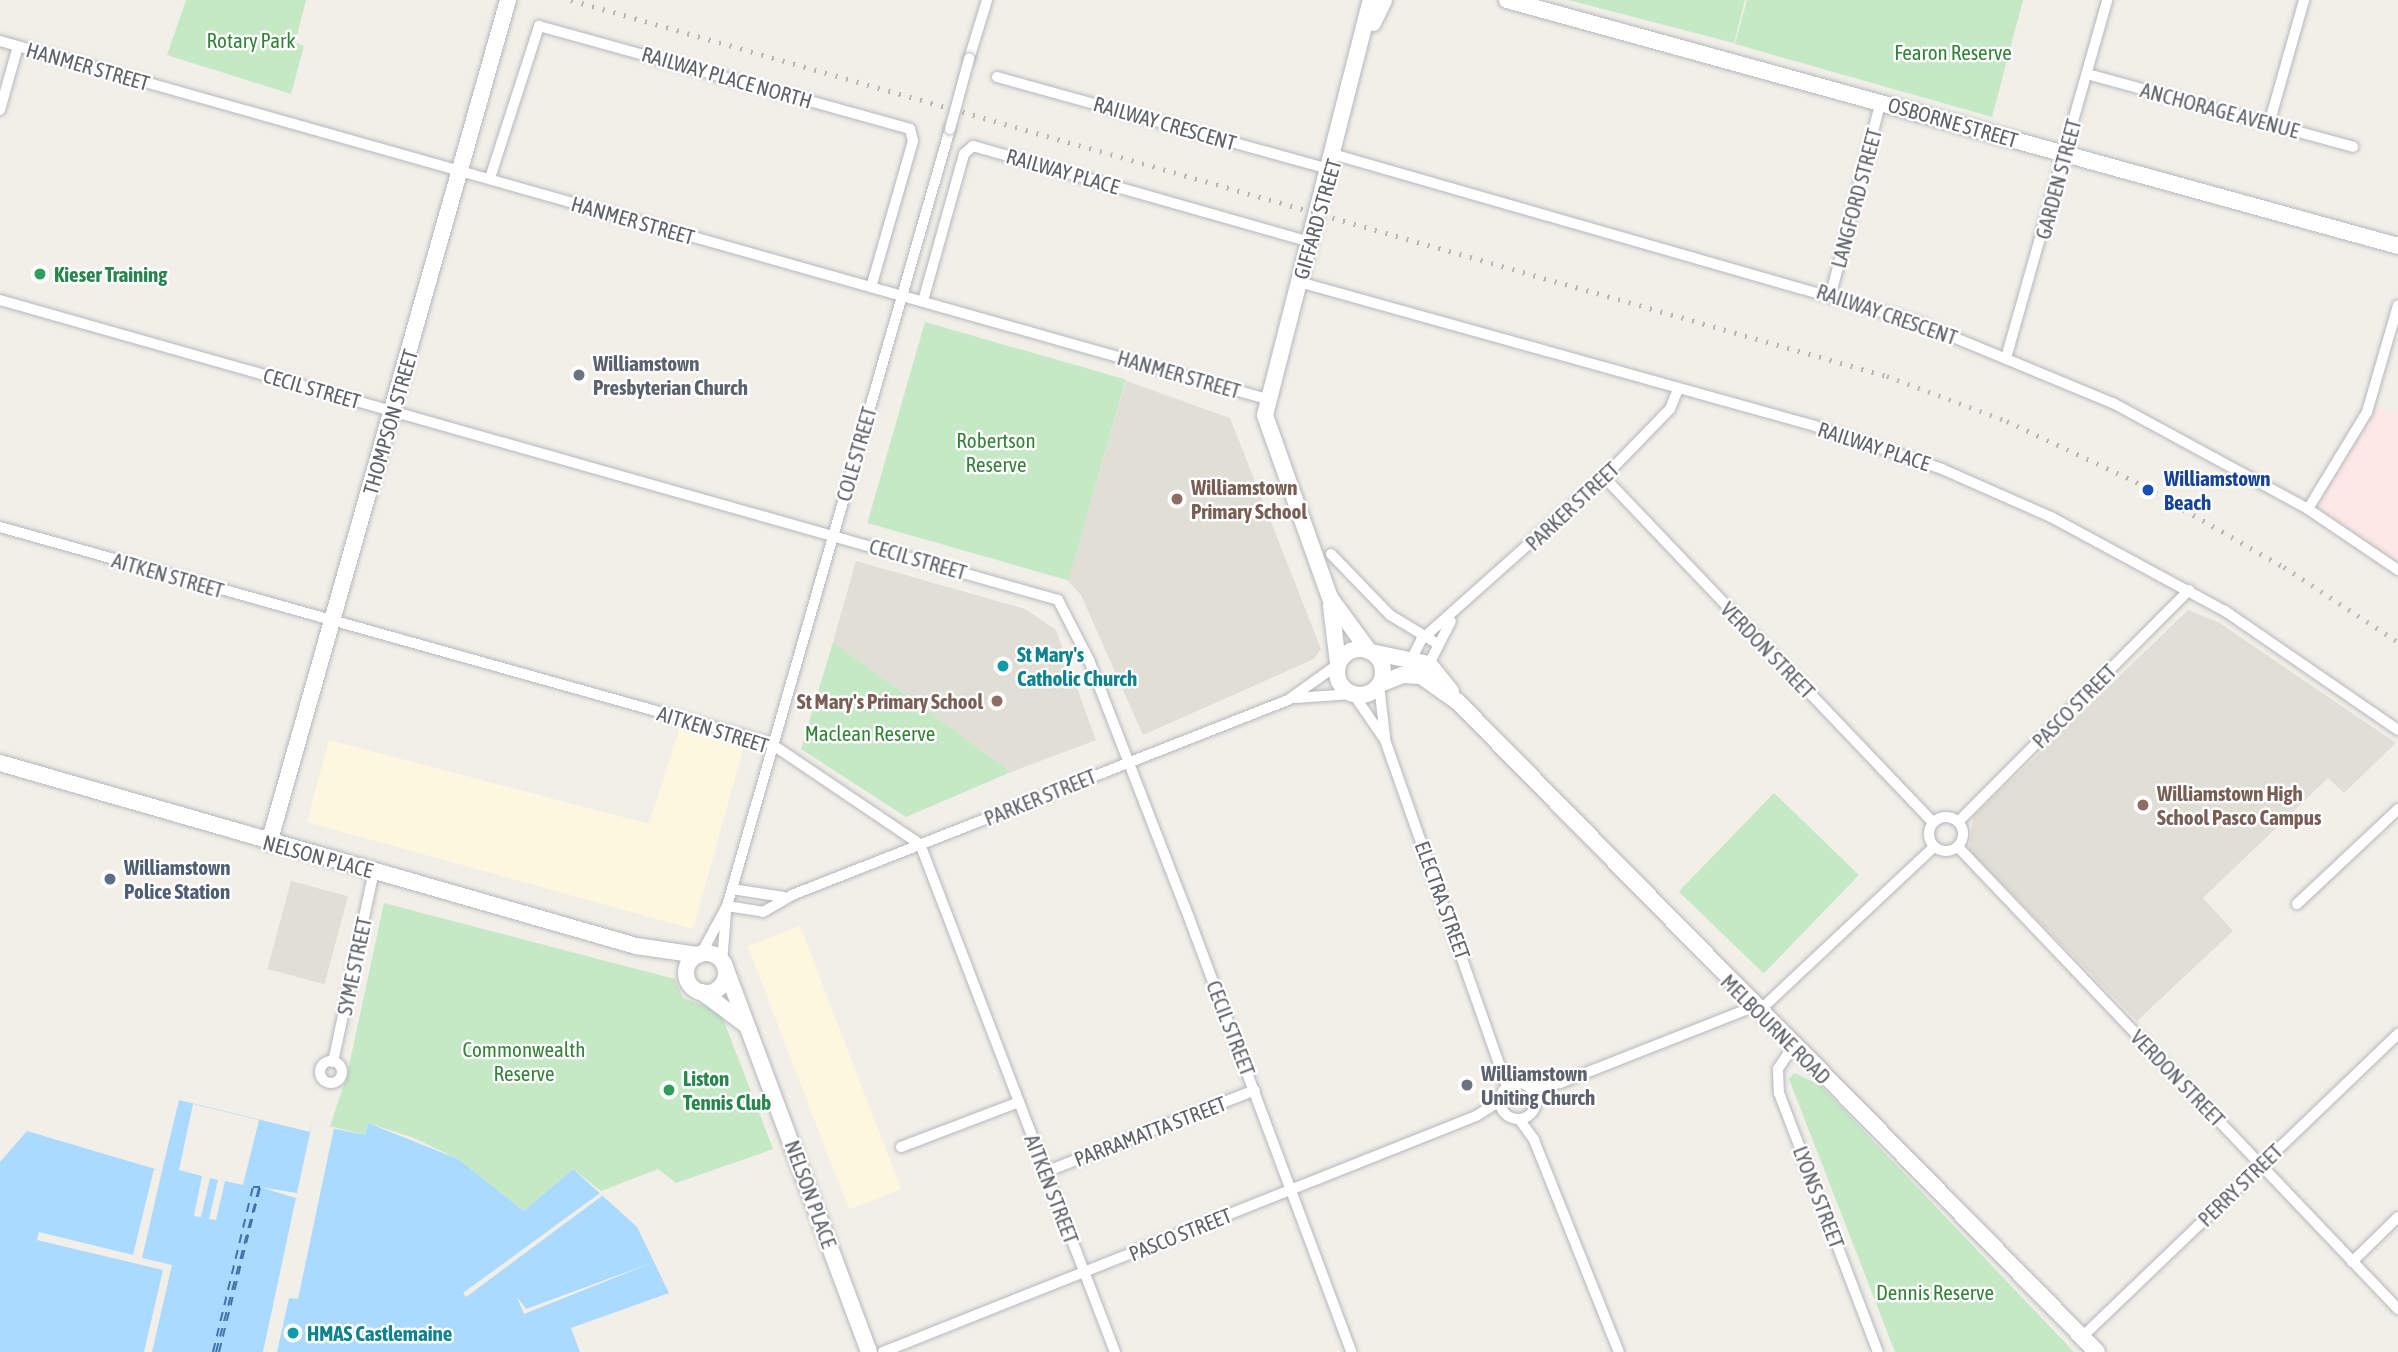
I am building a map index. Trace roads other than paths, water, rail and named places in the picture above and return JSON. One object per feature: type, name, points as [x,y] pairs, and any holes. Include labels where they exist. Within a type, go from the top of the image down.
[{"type":"street","name":"COLE STREET","points":[[699,955],[726,907],[732,889],[771,743],[987,0]]},
{"type":"street","name":"GIFFARD STREET","points":[[1267,399],[1334,162],[1365,38],[1371,0]]},
{"type":"street","name":"GIFFARD STREET","points":[[1365,38],[1384,0]]},
{"type":"street","name":"OSBORNE STREET","points":[[1507,0],[2398,246]]},
{"type":"street","name":"GARDEN STREET","points":[[2006,358],[2107,0]]},
{"type":"street","points":[[2269,124],[2304,0]]},
{"type":"street","name":"THOMPSON STREET","points":[[270,843],[508,2]]},
{"type":"street","name":"RAILWAY PLACE NORTH","points":[[490,178],[539,26],[908,128],[913,141],[872,287]]},
{"type":"street","name":"HANMER STREET","points":[[0,41],[1267,399]]},
{"type":"street","points":[[0,110],[19,46]]},
{"type":"street","name":"ANCHORAGE AVENUE","points":[[2087,74],[2353,147]]},
{"type":"street","name":"RAILWAY CRESCENT","points":[[998,77],[1334,162],[1831,294],[2006,358],[2113,403],[2308,509],[2398,570]]},
{"type":"street","name":"LANGFORD STREET","points":[[1831,294],[1881,102]]},
{"type":"street","name":"RAILWAY PLACE","points":[[923,301],[964,154],[973,146],[1311,242]]},
{"type":"street","name":"RAILWAY PLACE","points":[[1299,282],[1678,389],[1942,469],[2052,517],[2189,590],[2398,730]]},
{"type":"street","name":"CECIL STREET","points":[[0,300],[833,534],[1058,600],[1089,660],[1126,763],[1255,1090],[1351,1352]]},
{"type":"street","points":[[2308,509],[2367,412],[2398,305]]},
{"type":"street","name":"PARKER STREET","points":[[1412,658],[1425,637],[1454,616],[1604,477],[1670,409],[1678,389]]},
{"type":"street","points":[[1267,399],[1274,451],[1330,598],[1338,681],[1353,694],[1423,670],[1412,658],[1370,651],[1351,650],[1338,664]]},
{"type":"street","name":"VERDON STREET","points":[[1604,477],[1933,823]]},
{"type":"street","name":"AITKEN STREET","points":[[0,527],[334,623],[771,743],[920,844],[1115,1352]]},
{"type":"street","points":[[1331,554],[1390,615],[1438,644]]},
{"type":"street","name":"PASCO STREET","points":[[1959,821],[2189,590]]},
{"type":"street","points":[[1330,598],[1383,667],[1380,684]]},
{"type":"street","name":"PARKER STREET","points":[[1423,670],[1454,616]]},
{"type":"street","name":"PARKER STREET","points":[[726,907],[757,913],[792,895],[1287,700],[1338,664]]},
{"type":"street","name":"MELBOURNE ROAD","points":[[1423,670],[1458,702],[1756,1009],[2097,1352]]},
{"type":"street","name":"ELECTRA STREET","points":[[1380,684],[1385,740],[1512,1085]]},
{"type":"street","name":"PARKER STREET","points":[[1287,700],[1353,694]]},
{"type":"street","name":"ELECTRA STREET","points":[[1353,694],[1385,740]]},
{"type":"street","name":"NELSON PLACE","points":[[0,763],[270,843],[636,946],[699,955],[723,963],[869,1352]]},
{"type":"street","points":[[2297,904],[2398,809]]},
{"type":"street","points":[[1619,1352],[1525,1117],[1502,1107],[1512,1085],[1531,1088],[1560,1083],[1756,1009],[1934,847],[1958,847],[1964,836],[1959,821],[1944,817],[1933,823],[1934,847]]},
{"type":"street","name":"VERDON STREET","points":[[1958,847],[2398,1309]]},
{"type":"street","name":"SYME STREET","points":[[333,1062],[374,871]]},
{"type":"street","name":"PARKER STREET","points":[[732,889],[764,898],[792,895]]},
{"type":"street","name":"COLE STREET","points":[[723,963],[726,907]]},
{"type":"street","name":"NELSON PLACE","points":[[636,946],[670,963],[695,987],[730,1007],[752,1035]]},
{"type":"street","points":[[699,955],[687,968],[695,987],[722,985],[723,963]]},
{"type":"street","name":"PERRY STREET","points":[[2082,1336],[2398,1034]]},
{"type":"street","name":"LYONS STREET","points":[[1794,1045],[1778,1069],[1779,1093],[1878,1352]]},
{"type":"street","points":[[1525,1117],[1536,1102],[1560,1083]]},
{"type":"street","points":[[1531,1088],[1536,1102]]},
{"type":"street","name":"PARRAMATTA STREET","points":[[1045,1172],[1255,1090]]},
{"type":"street","points":[[901,1147],[1019,1102]]},
{"type":"street","name":"PASCO STREET","points":[[883,1352],[1502,1107]]},
{"type":"street","points":[[2352,1262],[2398,1217]]},
{"type":"water","points":[[179,1100],[310,1132],[312,1124],[365,1135],[368,1123],[458,1159],[524,1211],[573,1169],[637,1227],[669,1293],[571,1328],[580,1352],[0,1352],[0,1162],[27,1131],[162,1171]]},
{"type":"railway","points":[[571,0],[1887,376],[2007,421],[2136,482],[2284,567],[2398,642]]},
{"type":"place","name":"Kieser Training","points":[[40,274]]},
{"type":"place","name":"Williamstown Presbyterian Church","points":[[579,375]]},
{"type":"place","name":"Williamstown Beach","points":[[2148,490]]},
{"type":"place","name":"Williamstown Primary School","points":[[1177,499]]},
{"type":"place","name":"St Mary's Catholic Church","points":[[1003,666]]},
{"type":"place","name":"St Mary's Primary School","points":[[997,701]]},
{"type":"place","name":"Williamstown High School Pasco Campus","points":[[2143,805]]},
{"type":"place","name":"Williamstown Police Station","points":[[110,879]]},
{"type":"place","name":"Williamstown Uniting Church","points":[[1467,1085]]},
{"type":"place","name":"Liston Tennis Club","points":[[669,1090]]},
{"type":"place","name":"HMAS Castlemaine","points":[[293,1333]]},
{"type":"park label","name":"Rotary Park","points":[[251,40]]},
{"type":"park label","name":"Fearon Reserve","points":[[1953,52]]},
{"type":"park label","name":"Robertson Reserve","points":[[996,452]]},
{"type":"park label","name":"Maclean Reserve","points":[[870,733]]},
{"type":"park label","name":"Commonwealth Reserve","points":[[524,1061]]},
{"type":"park label","name":"Dennis Reserve","points":[[1935,1292]]}]
